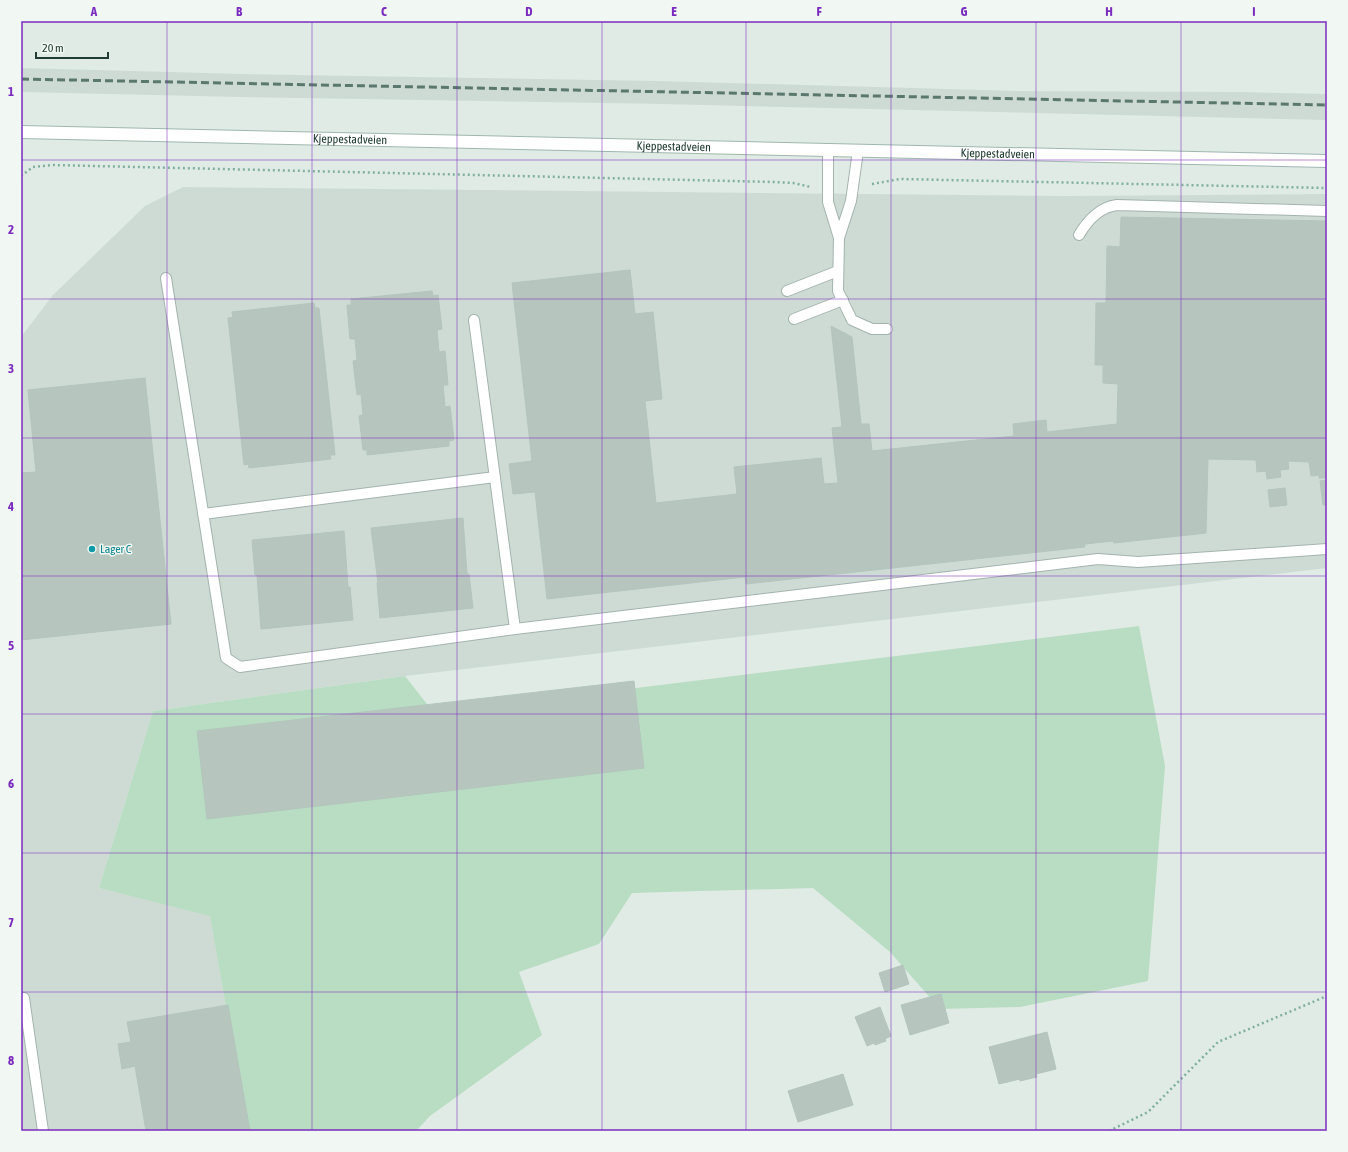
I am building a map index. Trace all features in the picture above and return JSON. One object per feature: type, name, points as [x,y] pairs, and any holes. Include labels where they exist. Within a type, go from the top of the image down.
[{"type":"main road","name":"Kjeppestadveien","points":[[21,132],[1327,161]]},
{"type":"lane","points":[[828,150],[828,202],[839,238]]},
{"type":"lane","points":[[858,151],[851,201],[839,238],[838,291],[852,320],[872,329],[887,329]]},
{"type":"lane","points":[[1079,235],[1083,227],[1090,220],[1104,209],[1117,205],[1327,211]]},
{"type":"lane","points":[[787,291],[838,271]]},
{"type":"lane","points":[[166,278],[226,658],[240,667],[515,629],[1098,559],[1138,562],[1327,549]]},
{"type":"lane","points":[[794,319],[843,300]]},
{"type":"lane","points":[[474,320],[515,629]]},
{"type":"lane","points":[[203,514],[495,477]]},
{"type":"lane","points":[[24,998],[43,1131]]},
{"type":"path","points":[[21,176],[33,167],[52,165],[774,182],[810,187]]},
{"type":"path","points":[[867,186],[900,179],[1327,188]]},
{"type":"path","points":[[1109,1131],[1148,1112],[1218,1042],[1327,996]]},
{"type":"shaded area","points":[[21,68],[244,74],[658,81],[1020,91],[1327,94],[1327,120],[663,104],[21,92]]},
{"type":"shaded area","points":[[183,187],[1064,196],[1327,194],[1327,568],[405,676],[153,711],[99,888],[210,915],[248,1131],[21,1131],[21,337],[53,295],[145,206]]},
{"type":"green space","points":[[1139,626],[1165,766],[1148,981],[1020,1007],[940,1009],[890,952],[813,888],[632,893],[599,944],[519,972],[542,1035],[430,1116],[416,1131],[248,1131],[210,916],[99,888],[153,711],[405,676],[434,713]]},
{"type":"building","points":[[1121,217],[1327,221],[1327,478],[1319,478],[1319,475],[1311,476],[1309,462],[1288,461],[1289,469],[1280,470],[1281,477],[1267,479],[1266,471],[1257,472],[1256,460],[1208,459],[1206,533],[1114,543],[1113,541],[1085,544],[1085,547],[746,584],[745,577],[547,599],[535,492],[513,494],[509,464],[532,461],[512,283],[630,270],[635,314],[653,312],[662,399],[645,401],[656,503],[737,494],[734,467],[821,458],[824,484],[838,483],[832,428],[842,427],[831,326],[852,337],[861,424],[869,424],[872,451],[1014,436],[1013,424],[1046,420],[1047,432],[1117,424],[1118,384],[1103,383],[1103,365],[1095,365],[1096,303],[1106,303],[1107,246],[1120,247]]},
{"type":"building","points":[[432,291],[433,296],[438,295],[442,329],[437,330],[439,352],[445,351],[448,385],[443,385],[445,407],[450,406],[454,440],[449,441],[449,446],[367,455],[367,450],[363,450],[359,416],[363,415],[361,394],[357,395],[353,361],[357,360],[355,339],[350,339],[347,305],[351,305],[351,299]]},
{"type":"building","points":[[314,303],[315,308],[319,308],[335,455],[330,455],[331,459],[249,468],[248,464],[244,465],[228,318],[233,317],[232,312]]},
{"type":"building","name":"Lager C","points":[[145,378],[171,624],[21,640],[21,473],[36,472],[28,390]]},
{"type":"building","points":[[1327,480],[1327,505],[1323,505],[1320,481]]},
{"type":"building","points":[[1285,488],[1287,505],[1270,507],[1268,490]]},
{"type":"building","points":[[463,518],[467,574],[469,574],[473,608],[380,618],[378,583],[371,528]]},
{"type":"building","points":[[344,531],[348,587],[350,587],[353,620],[261,629],[257,575],[255,575],[252,540]]},
{"type":"building","points":[[634,681],[644,768],[207,819],[197,731]]},
{"type":"building","points":[[903,965],[909,984],[885,992],[879,973]]},
{"type":"building","points":[[941,994],[949,1023],[910,1035],[901,1005]]},
{"type":"building","points":[[228,1005],[250,1131],[146,1131],[135,1066],[122,1069],[118,1044],[131,1042],[127,1022]]},
{"type":"building","points":[[880,1007],[891,1036],[885,1039],[886,1041],[867,1046],[855,1017]]},
{"type":"building","points":[[1047,1032],[1056,1069],[1036,1074],[1037,1077],[999,1084],[989,1047]]},
{"type":"building","points":[[843,1074],[853,1105],[798,1122],[788,1091]]},
{"type":"railway","points":[[21,79],[1327,105]]},
{"type":"place","name":"Lager C","points":[[92,549]]}]
